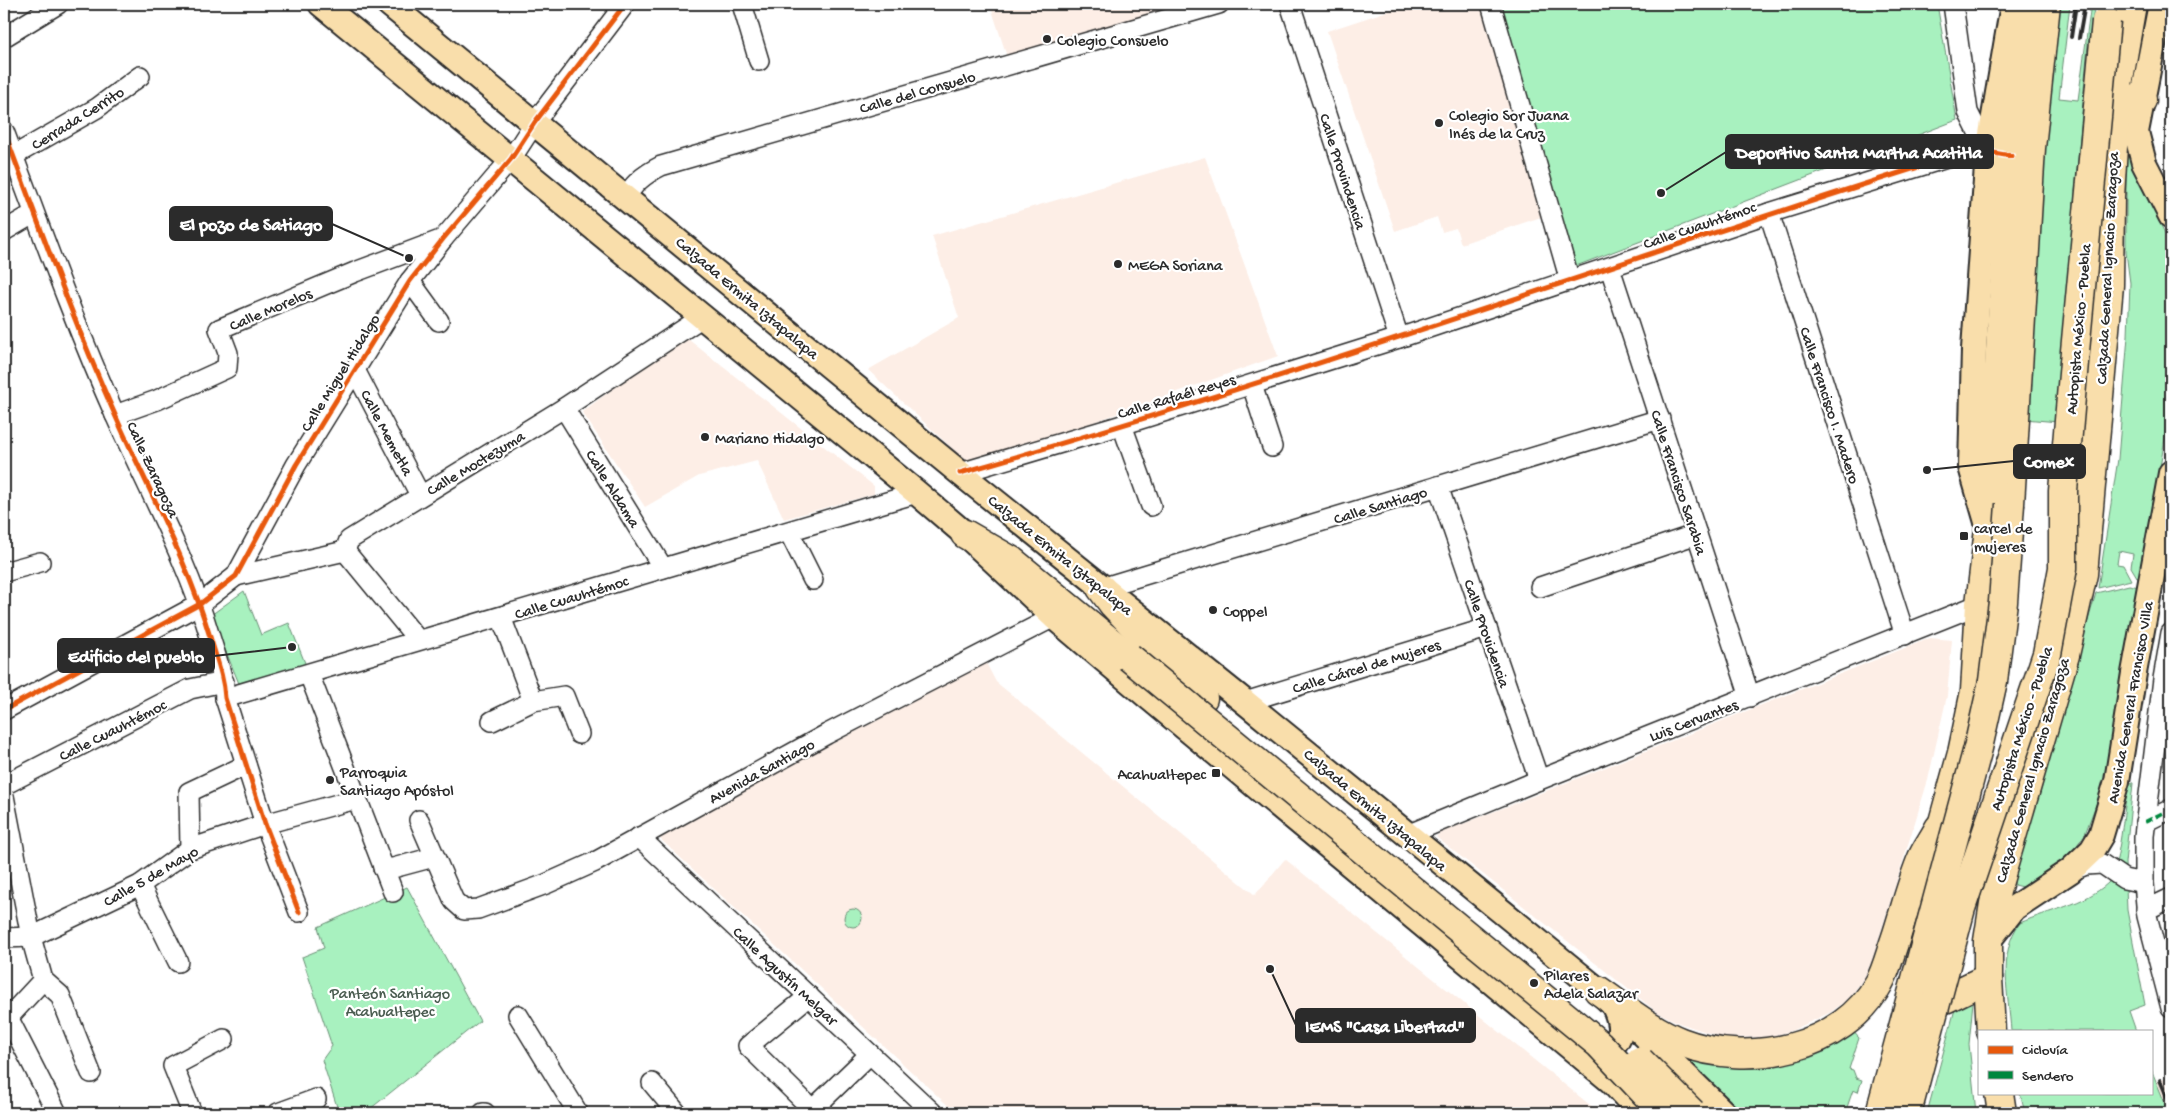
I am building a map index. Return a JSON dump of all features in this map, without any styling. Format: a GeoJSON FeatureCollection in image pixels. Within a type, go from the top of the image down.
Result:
{"type":"FeatureCollection","features":[{"type":"Feature","properties":{"kind":"highway"},"geometry":{"type":"LineString","coordinates":[[1894,1113],[1919,1004],[1939,882],[1943,822],[1962,753],[1975,691],[1980,604],[1988,529],[1999,154],[2027,4]]}},
{"type":"Feature","properties":{"kind":"highway","name":"Autopista México - Puebla"},"geometry":{"type":"LineString","coordinates":[[1880,1113],[1975,757],[1992,681],[2002,602],[2031,148],[2046,4]]}},
{"type":"Feature","properties":{"kind":"highway","name":"Calzada General Ignacio Zaragoza"},"geometry":{"type":"LineString","coordinates":[[1991,1030],[1988,940],[1996,891],[2066,655],[2083,574],[2109,285],[2110,197],[2129,98],[2132,4]]}},
{"type":"Feature","properties":{"kind":"highway","name":"Autopista México - Puebla"},"geometry":{"type":"LineString","coordinates":[[1907,1113],[1961,908],[2047,654],[2061,578],[2064,491],[2073,371],[2108,12]]}},
{"type":"Feature","properties":{"kind":"highway"},"geometry":{"type":"LineString","coordinates":[[965,534],[1012,561],[1599,1044],[1664,1113]]}},
{"type":"Feature","properties":{"kind":"highway"},"geometry":{"type":"LineString","coordinates":[[1101,588],[1118,610],[1203,698],[1604,1028],[1645,1065],[1692,1113]]}},
{"type":"Feature","properties":{"kind":"highway"},"geometry":{"type":"LineString","coordinates":[[1907,1113],[1945,999],[1965,922],[1994,842],[2022,804]]}},
{"type":"Feature","properties":{"kind":"highway"},"geometry":{"type":"LineString","coordinates":[[1606,998],[1680,1042],[1710,1052],[1736,1055],[1778,1050],[1802,1044],[1829,1032],[1856,1014],[1880,982],[1923,857],[1943,822]]}},
{"type":"Feature","properties":{"kind":"highway"},"geometry":{"type":"LineString","coordinates":[[1886,1113],[1939,882]]}},
{"type":"Feature","properties":{"kind":"highway"},"geometry":{"type":"LineString","coordinates":[[1945,999],[1988,978]]}},
{"type":"Feature","properties":{"kind":"highway"},"geometry":{"type":"LineString","coordinates":[[1999,1094],[2002,1113]]}},
{"type":"Feature","properties":{"kind":"main road"},"geometry":{"type":"LineString","coordinates":[[321,4],[704,316],[917,493],[965,534],[1054,617],[1563,1043],[1611,1081],[1660,1113]]}},
{"type":"Feature","properties":{"kind":"main road","name":"Calzada Ermita Iztapalapa"},"geometry":{"type":"LineString","coordinates":[[390,4],[627,197],[960,473],[1245,702],[1606,998],[1724,1113]]}},
{"type":"Feature","properties":{"kind":"main road"},"geometry":{"type":"LineString","coordinates":[[1999,154],[2013,4]]}},
{"type":"Feature","properties":{"kind":"main road"},"geometry":{"type":"LineString","coordinates":[[2162,4],[2129,98],[2138,145],[2144,163],[2171,216]]}},
{"type":"Feature","properties":{"kind":"main road","name":"Avenida General Francisco Villa"},"geometry":{"type":"LineString","coordinates":[[1988,940],[2014,908],[2070,871],[2092,850],[2101,835],[2110,811],[2171,473]]}},
{"type":"Feature","properties":{"kind":"main road"},"geometry":{"type":"LineString","coordinates":[[1563,1043],[1599,1050],[1612,1046],[1620,1035],[1621,1026],[1606,998]]}},
{"type":"Feature","properties":{"kind":"main road"},"geometry":{"type":"LineString","coordinates":[[1611,1081],[1641,1113]]}},
{"type":"Feature","properties":{"kind":"street"},"geometry":{"type":"LineString","coordinates":[[4,37],[58,4]]}},
{"type":"Feature","properties":{"kind":"street","name":"Calle Miguel Hidalgo"},"geometry":{"type":"LineString","coordinates":[[200,604],[236,576],[296,464],[410,281],[511,159],[535,122],[624,4]]}},
{"type":"Feature","properties":{"kind":"street"},"geometry":{"type":"LineString","coordinates":[[742,4],[759,61]]}},
{"type":"Feature","properties":{"kind":"street","name":"Calle del Consuelo"},"geometry":{"type":"LineString","coordinates":[[627,197],[630,190],[642,177],[661,166],[1219,4]]}},
{"type":"Feature","properties":{"kind":"street","name":"Calle Provindencia"},"geometry":{"type":"LineString","coordinates":[[1290,4],[1399,338]]}},
{"type":"Feature","properties":{"kind":"street"},"geometry":{"type":"LineString","coordinates":[[1491,4],[1570,281]]}},
{"type":"Feature","properties":{"kind":"street"},"geometry":{"type":"LineString","coordinates":[[1953,4],[1968,112],[1999,154]]}},
{"type":"Feature","properties":{"kind":"street","name":"Cerrada Cerrito"},"geometry":{"type":"LineString","coordinates":[[13,156],[97,108],[140,76]]}},
{"type":"Feature","properties":{"kind":"street","name":"Calle Zaragoza"},"geometry":{"type":"LineString","coordinates":[[4,131],[33,214],[116,415],[183,561],[200,604],[265,824],[299,912]]}},
{"type":"Feature","properties":{"kind":"street","name":"Calle Cuauhtémoc"},"geometry":{"type":"LineString","coordinates":[[1399,338],[1769,213],[1963,152],[1999,154]]}},
{"type":"Feature","properties":{"kind":"street","name":"Calle Francisco I. Madero"},"geometry":{"type":"LineString","coordinates":[[1769,213],[1905,635]]}},
{"type":"Feature","properties":{"kind":"street"},"geometry":{"type":"LineString","coordinates":[[4,231],[33,214]]}},
{"type":"Feature","properties":{"kind":"street","name":"Calle Morelos"},"geometry":{"type":"LineString","coordinates":[[116,415],[157,400],[227,368],[228,353],[219,329],[355,272],[443,239]]}},
{"type":"Feature","properties":{"kind":"street","name":"Calle Francisco Sarabia"},"geometry":{"type":"LineString","coordinates":[[1610,268],[1750,697]]}},
{"type":"Feature","properties":{"kind":"street"},"geometry":{"type":"LineString","coordinates":[[410,281],[439,321]]}},
{"type":"Feature","properties":{"kind":"street","name":"Calle Moctezuma"},"geometry":{"type":"LineString","coordinates":[[345,551],[349,540],[564,408],[704,316]]}},
{"type":"Feature","properties":{"kind":"street","name":"Calle Rafaél Reyes"},"geometry":{"type":"LineString","coordinates":[[960,473],[1122,425],[1399,338]]}},
{"type":"Feature","properties":{"kind":"street","name":"Calle Memetla"},"geometry":{"type":"LineString","coordinates":[[355,370],[420,495]]}},
{"type":"Feature","properties":{"kind":"street"},"geometry":{"type":"LineString","coordinates":[[1252,385],[1272,447]]}},
{"type":"Feature","properties":{"kind":"street","name":"Calle Aldama"},"geometry":{"type":"LineString","coordinates":[[564,408],[664,568]]}},
{"type":"Feature","properties":{"kind":"street","name":"Calle Santiago"},"geometry":{"type":"LineString","coordinates":[[1101,588],[1660,419]]}},
{"type":"Feature","properties":{"kind":"street"},"geometry":{"type":"LineString","coordinates":[[1122,425],[1151,506]]}},
{"type":"Feature","properties":{"kind":"street","name":"Calle Providencia"},"geometry":{"type":"LineString","coordinates":[[1438,486],[1538,780]]}},
{"type":"Feature","properties":{"kind":"street","name":"Calle Cuauhtémoc"},"geometry":{"type":"LineString","coordinates":[[4,785],[190,689],[225,690],[309,674],[917,493]]}},
{"type":"Feature","properties":{"kind":"street"},"geometry":{"type":"LineString","coordinates":[[789,532],[813,580]]}},
{"type":"Feature","properties":{"kind":"street"},"geometry":{"type":"LineString","coordinates":[[1540,587],[1697,534]]}},
{"type":"Feature","properties":{"kind":"street"},"geometry":{"type":"LineString","coordinates":[[236,576],[345,551],[418,640]]}},
{"type":"Feature","properties":{"kind":"street"},"geometry":{"type":"LineString","coordinates":[[4,572],[40,562]]}},
{"type":"Feature","properties":{"kind":"street"},"geometry":{"type":"LineString","coordinates":[[4,710],[200,604]]}},
{"type":"Feature","properties":{"kind":"street","name":"Luis Cervantes"},"geometry":{"type":"LineString","coordinates":[[1407,835],[1538,780],[1980,604]]}},
{"type":"Feature","properties":{"kind":"street"},"geometry":{"type":"LineString","coordinates":[[501,617],[532,701]]}},
{"type":"Feature","properties":{"kind":"street","name":"Avenida Santiago"},"geometry":{"type":"LineString","coordinates":[[434,857],[454,901],[464,910],[478,909],[546,884],[595,862],[836,730],[1054,617]]}},
{"type":"Feature","properties":{"kind":"street","name":"Calle Cárcel de Mujeres"},"geometry":{"type":"LineString","coordinates":[[1245,702],[1487,628]]}},
{"type":"Feature","properties":{"kind":"street"},"geometry":{"type":"LineString","coordinates":[[2171,633],[2167,677],[2145,822],[2144,883],[2146,910],[2156,958],[2171,1008]]}},
{"type":"Feature","properties":{"kind":"street"},"geometry":{"type":"LineString","coordinates":[[309,674],[393,892]]}},
{"type":"Feature","properties":{"kind":"street"},"geometry":{"type":"LineString","coordinates":[[492,721],[532,701],[564,696],[580,734]]}},
{"type":"Feature","properties":{"kind":"street"},"geometry":{"type":"LineString","coordinates":[[190,849],[190,792],[246,764]]}},
{"type":"Feature","properties":{"kind":"street"},"geometry":{"type":"LineString","coordinates":[[4,796],[31,937],[43,980],[60,996],[91,1073]]}},
{"type":"Feature","properties":{"kind":"street","name":"Calle 5 de Mayo"},"geometry":{"type":"LineString","coordinates":[[4,938],[31,937],[140,884],[190,849],[265,824],[356,799]]}},
{"type":"Feature","properties":{"kind":"street"},"geometry":{"type":"LineString","coordinates":[[2145,822],[2171,809]]}},
{"type":"Feature","properties":{"kind":"street"},"geometry":{"type":"LineString","coordinates":[[383,868],[393,868],[434,857],[420,820]]}},
{"type":"Feature","properties":{"kind":"street","name":"Calle Agustín Melgar"},"geometry":{"type":"LineString","coordinates":[[639,837],[934,1113]]}},
{"type":"Feature","properties":{"kind":"street"},"geometry":{"type":"LineString","coordinates":[[2070,871],[2086,865],[2102,864],[2124,879],[2144,883]]}},
{"type":"Feature","properties":{"kind":"street"},"geometry":{"type":"LineString","coordinates":[[140,884],[178,962]]}},
{"type":"Feature","properties":{"kind":"street"},"geometry":{"type":"LineString","coordinates":[[2146,910],[2171,898]]}},
{"type":"Feature","properties":{"kind":"street"},"geometry":{"type":"LineString","coordinates":[[43,980],[6,1021],[57,1113]]}},
{"type":"Feature","properties":{"kind":"street"},"geometry":{"type":"LineString","coordinates":[[808,996],[748,1046],[814,1112],[870,1054]]}},
{"type":"Feature","properties":{"kind":"street"},"geometry":{"type":"LineString","coordinates":[[518,1015],[578,1113]]}},
{"type":"Feature","properties":{"kind":"street"},"geometry":{"type":"LineString","coordinates":[[192,1113],[173,1066],[224,1039]]}},
{"type":"Feature","properties":{"kind":"street"},"geometry":{"type":"LineString","coordinates":[[652,1083],[677,1113]]}},
{"type":"Feature","properties":{"kind":"street"},"geometry":{"type":"LineString","coordinates":[[278,1113],[316,1099]]}},
{"type":"Feature","properties":{"kind":"shaded area","name":"Colegio Consuelo"},"geometry":{"type":"Polygon","coordinates":[[[990,4],[1173,4],[1176,12],[1010,66],[990,4]]]}},
{"type":"Feature","properties":{"kind":"shaded area","name":"Colegio Sor Juana Inés de la Cruz"},"geometry":{"type":"Polygon","coordinates":[[[1409,4],[1486,4],[1547,215],[1461,244],[1456,228],[1442,232],[1437,217],[1395,231],[1327,31],[1409,4]]]}},
{"type":"Feature","properties":{"kind":"shaded area"},"geometry":{"type":"Polygon","coordinates":[[[1205,157],[1278,356],[971,466],[868,370],[959,318],[932,236],[1205,157]]]}},
{"type":"Feature","properties":{"kind":"shaded area","name":"Mariano Hidalgo"},"geometry":{"type":"Polygon","coordinates":[[[684,336],[874,486],[874,494],[784,519],[757,461],[699,476],[645,507],[582,412],[684,336]]]}},
{"type":"Feature","properties":{"kind":"shaded area"},"geometry":{"type":"Polygon","coordinates":[[[1930,638],[1952,640],[1947,696],[1928,780],[1872,961],[1864,978],[1850,997],[1831,1012],[1791,1031],[1769,1037],[1724,1038],[1679,1023],[1657,1012],[1436,837],[1440,833],[1930,638]]]}},
{"type":"Feature","properties":{"kind":"shaded area"},"geometry":{"type":"Polygon","coordinates":[[[986,663],[996,682],[1255,895],[1285,859],[1600,1113],[956,1113],[657,836],[986,663]]]}},
{"type":"Feature","properties":{"kind":"shaded area"},"geometry":{"type":"Polygon","coordinates":[[[2171,1075],[2171,1113],[2169,1113],[2156,1082],[2171,1075]]]}},
{"type":"Feature","properties":{"kind":"green space"},"geometry":{"type":"Polygon","coordinates":[[[1500,4],[1937,4],[1957,120],[1576,266],[1500,4]]]}},
{"type":"Feature","properties":{"kind":"green space"},"geometry":{"type":"Polygon","coordinates":[[[2059,4],[2070,4],[2059,98],[2078,100],[2091,4],[2095,4],[2088,44],[2074,205],[2094,206],[2081,424],[2002,417],[2059,4]]]}},
{"type":"Feature","properties":{"kind":"green space"},"geometry":{"type":"Polygon","coordinates":[[[2126,139],[2134,166],[2171,247],[2171,404],[2140,582],[2131,567],[2133,554],[2119,551],[2117,564],[2123,565],[2131,580],[2098,588],[2118,459],[2128,336],[2130,283],[2126,252],[2126,139]]]}},
{"type":"Feature","properties":{"kind":"green space"},"geometry":{"type":"Polygon","coordinates":[[[2129,585],[2139,587],[2103,786],[2085,834],[2070,855],[2022,887],[2014,885],[2016,869],[2096,593],[2129,585]]]}},
{"type":"Feature","properties":{"kind":"green space"},"geometry":{"type":"Polygon","coordinates":[[[244,591],[261,635],[289,623],[307,668],[240,686],[211,615],[244,591]]]}},
{"type":"Feature","properties":{"kind":"green space"},"geometry":{"type":"Polygon","coordinates":[[[2128,782],[2133,783],[2125,863],[2127,910],[2145,1005],[2129,1011],[2136,1030],[2011,1030],[2006,975],[2009,947],[2013,935],[2020,923],[2088,897],[2108,883],[2115,866],[2128,782]]]}},
{"type":"Feature","properties":{"kind":"green space","name":"Panteón Santiago Acahualtepec"},"geometry":{"type":"Polygon","coordinates":[[[407,887],[480,1021],[365,1113],[339,1113],[322,1060],[332,1046],[302,957],[324,948],[318,927],[407,887]]]}},
{"type":"Feature","properties":{"kind":"green space"},"geometry":{"type":"Polygon","coordinates":[[[849,909],[857,909],[862,914],[860,925],[849,927],[844,922],[844,914],[849,909]]]}},
{"type":"Feature","properties":{"kind":"green space"},"geometry":{"type":"Polygon","coordinates":[[[1968,1002],[1973,1002],[1969,1044],[1976,1113],[1927,1113],[1955,1009],[1968,1002]]]}},
{"type":"Feature","properties":{"kind":"green space"},"geometry":{"type":"Polygon","coordinates":[[[1851,1029],[1859,1038],[1849,1069],[1853,1070],[1856,1078],[1862,1080],[1858,1092],[1853,1090],[1845,1113],[1741,1113],[1664,1043],[1682,1051],[1851,1029]]]}},
{"type":"Feature","properties":{"kind":"green space"},"geometry":{"type":"Polygon","coordinates":[[[2152,1071],[2169,1113],[2025,1113],[2020,1094],[2152,1094],[2152,1071]]]}},
{"type":"Feature","properties":{"kind":"railway"},"geometry":{"type":"LineString","coordinates":[[2071,37],[2076,4]]}},
{"type":"Feature","properties":{"kind":"railway"},"geometry":{"type":"LineString","coordinates":[[2079,38],[2085,4]]}},
{"type":"Feature","properties":{"kind":"railway"},"geometry":{"type":"LineString","coordinates":[[2168,1077],[2171,1085]]}},
{"type":"Feature","properties":{"kind":"railway"},"geometry":{"type":"LineString","coordinates":[[2160,1080],[2171,1106]]}},
{"type":"Feature","properties":{"kind":"marked path"},"geometry":{"type":"LineString","coordinates":[[2145,822],[2171,809]]}},
{"type":"Feature","properties":{"kind":"cycle path"},"geometry":{"type":"LineString","coordinates":[[4,710],[200,604],[236,576],[296,465],[410,281],[511,159],[535,122],[625,4]]}},
{"type":"Feature","properties":{"kind":"cycle path"},"geometry":{"type":"LineString","coordinates":[[4,131],[86,346],[116,417],[180,555],[202,611],[218,662],[225,698],[265,824],[299,912]]}},
{"type":"Feature","properties":{"kind":"cycle path"},"geometry":{"type":"LineString","coordinates":[[960,473],[1086,436],[1338,357],[1712,233],[1963,153],[1988,152],[2011,156]]}},
{"type":"Feature","properties":{"kind":"place","name":"Colegio Consuelo"},"geometry":{"type":"Point","coordinates":[1047,39]}},
{"type":"Feature","properties":{"kind":"place","name":"Colegio Sor Juana Inés de la Cruz"},"geometry":{"type":"Point","coordinates":[1439,123]}},
{"type":"Feature","properties":{"kind":"place","name":"Deportivo Santa Martha Acatitla"},"geometry":{"type":"Point","coordinates":[1661,193]}},
{"type":"Feature","properties":{"kind":"place","name":"El pozo de Satiago"},"geometry":{"type":"Point","coordinates":[409,258]}},
{"type":"Feature","properties":{"kind":"place","name":"MEGA Soriana"},"geometry":{"type":"Point","coordinates":[1118,264]}},
{"type":"Feature","properties":{"kind":"place","name":"Mariano Hidalgo"},"geometry":{"type":"Point","coordinates":[705,437]}},
{"type":"Feature","properties":{"kind":"place","name":"Comex"},"geometry":{"type":"Point","coordinates":[1927,470]}},
{"type":"Feature","properties":{"kind":"place","name":"carcel de mujeres"},"geometry":{"type":"Point","coordinates":[1964,536]}},
{"type":"Feature","properties":{"kind":"place","name":"Coppel"},"geometry":{"type":"Point","coordinates":[1213,610]}},
{"type":"Feature","properties":{"kind":"place","name":"Edificio del pueblo"},"geometry":{"type":"Point","coordinates":[292,647]}},
{"type":"Feature","properties":{"kind":"place","name":"Acahualtepec"},"geometry":{"type":"Point","coordinates":[1216,773]}},
{"type":"Feature","properties":{"kind":"place","name":"Parroquia Santiago Apóstol"},"geometry":{"type":"Point","coordinates":[330,780]}},
{"type":"Feature","properties":{"kind":"place","name":"IEMS \"Casa Libertad\""},"geometry":{"type":"Point","coordinates":[1270,969]}},
{"type":"Feature","properties":{"kind":"place","name":"Pilares Adela Salazar"},"geometry":{"type":"Point","coordinates":[1534,983]}}]}
